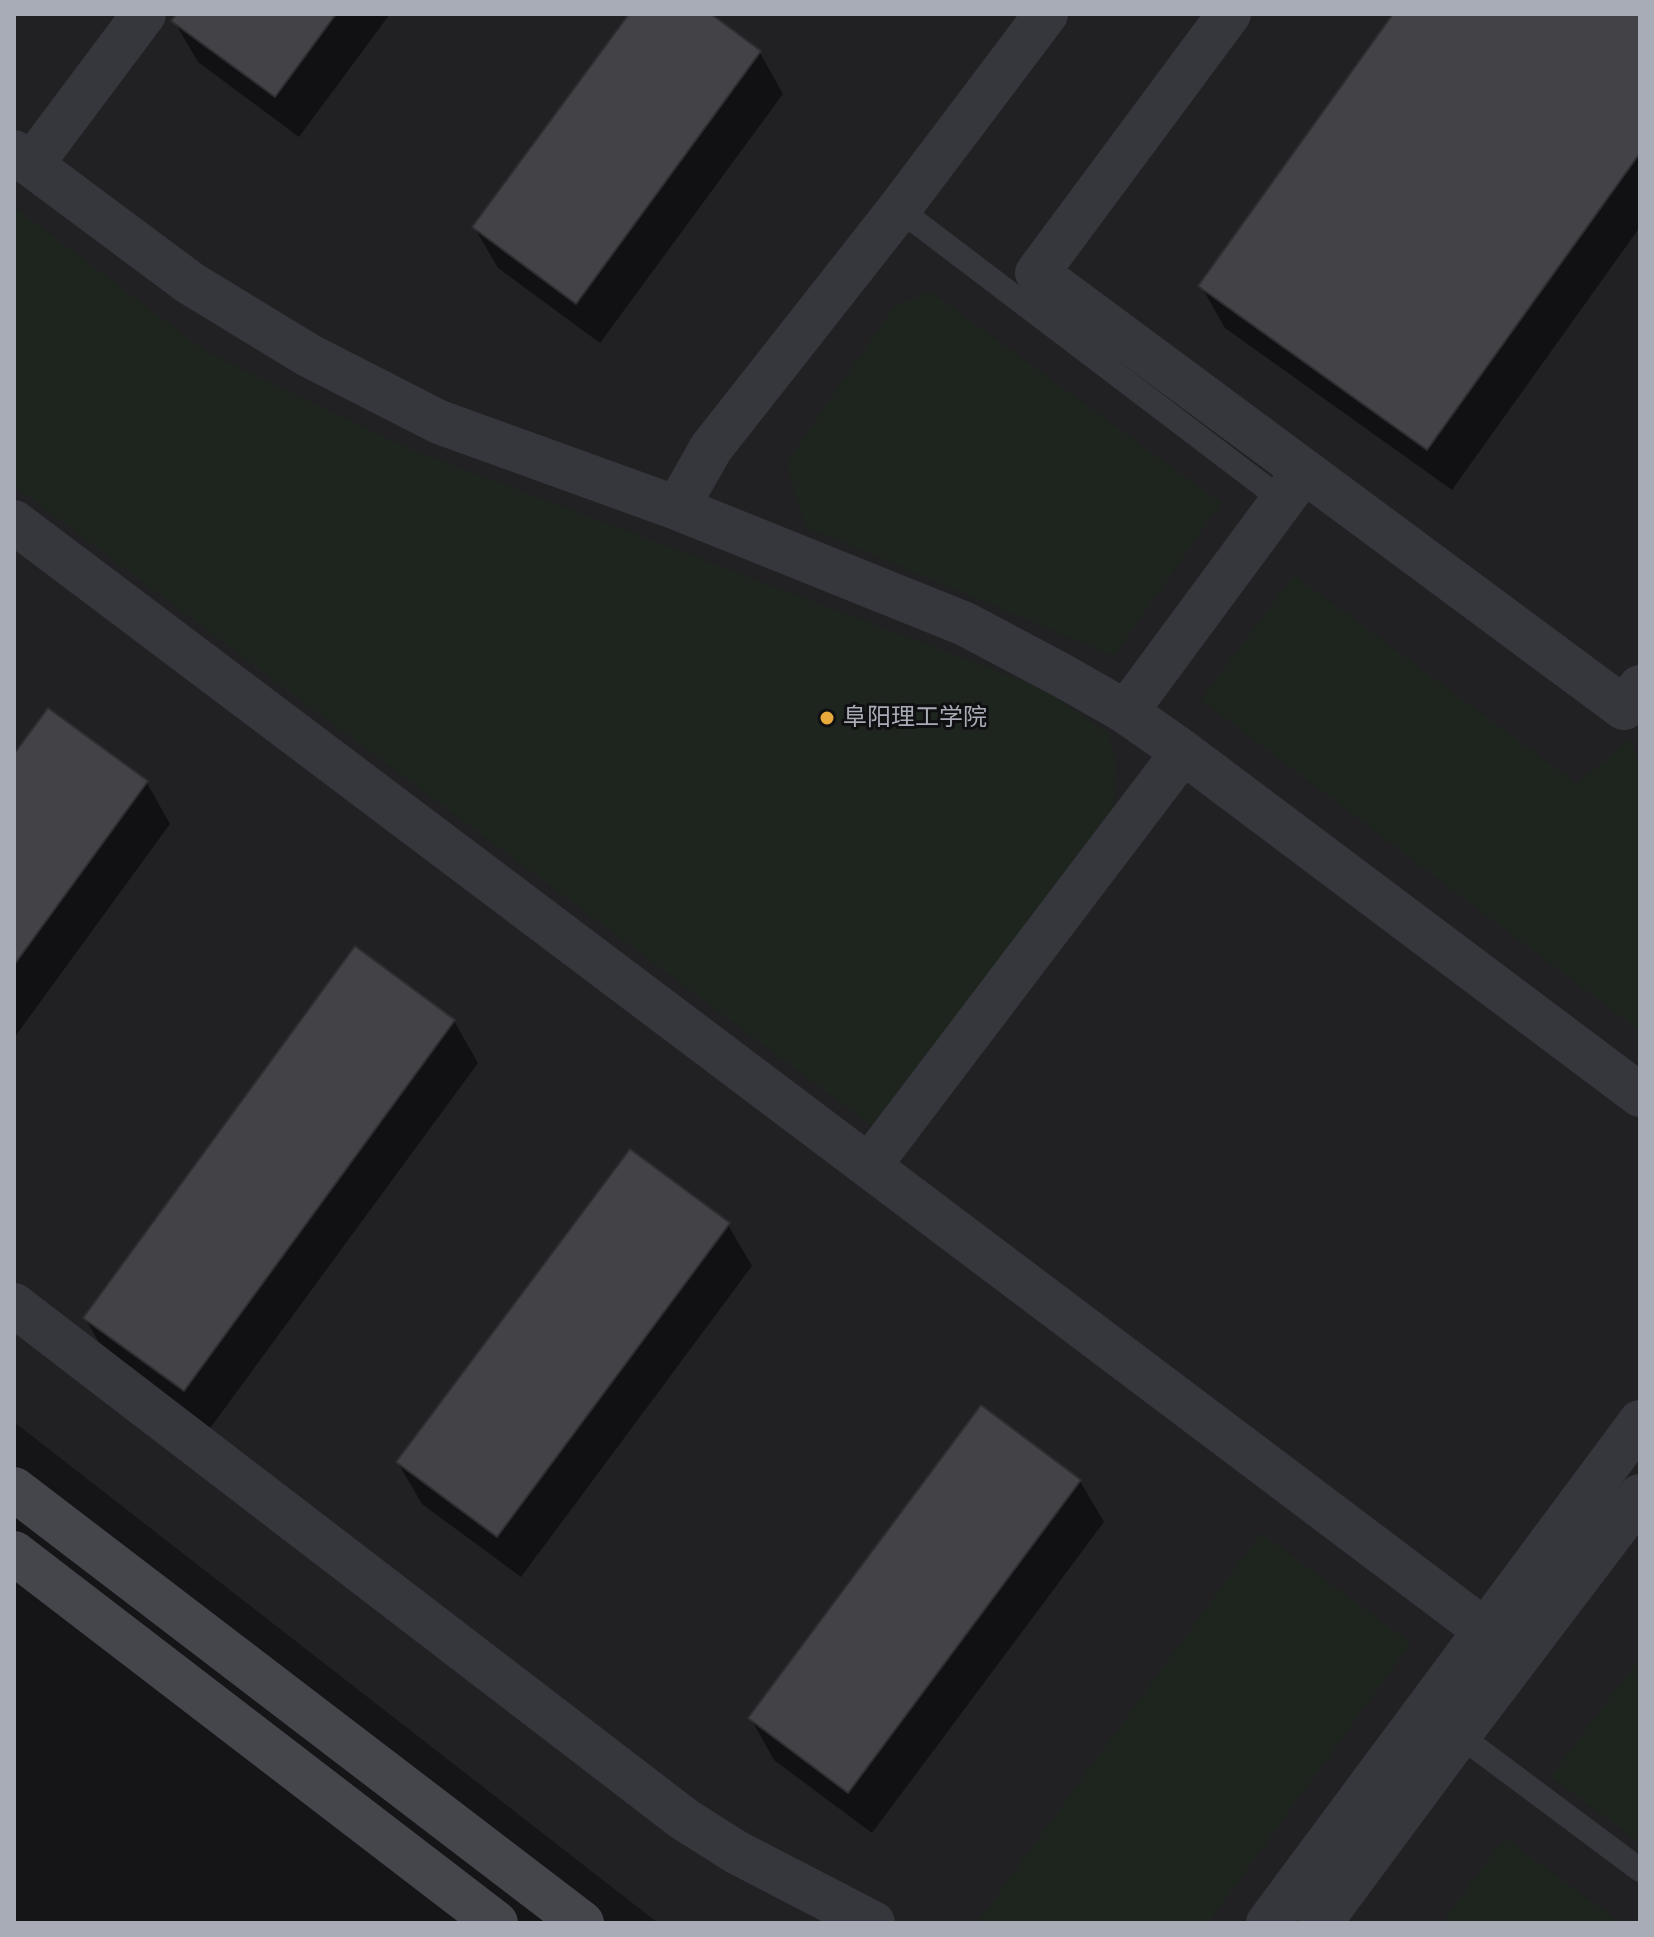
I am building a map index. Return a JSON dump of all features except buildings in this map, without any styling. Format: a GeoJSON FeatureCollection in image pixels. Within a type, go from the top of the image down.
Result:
{"type":"FeatureCollection","features":[{"type":"Feature","properties":{"kind":"street"},"geometry":{"type":"LineString","coordinates":[[144,14],[22,159],[190,283],[308,355],[439,422],[677,508],[965,624],[1063,676],[1126,712],[1183,752],[1640,1095]]}},
{"type":"Feature","properties":{"kind":"street"},"geometry":{"type":"LineString","coordinates":[[1229,14],[1037,273],[1293,486],[1624,708],[1640,687]]}},
{"type":"Feature","properties":{"kind":"street"},"geometry":{"type":"LineString","coordinates":[[677,508],[711,448],[899,209],[1034,18]]}},
{"type":"Feature","properties":{"kind":"street"},"geometry":{"type":"LineString","coordinates":[[1126,712],[1293,486]]}},
{"type":"Feature","properties":{"kind":"street"},"geometry":{"type":"LineString","coordinates":[[14,522],[1519,1656]]}},
{"type":"Feature","properties":{"kind":"street"},"geometry":{"type":"LineString","coordinates":[[869,1166],[1183,752]]}},
{"type":"Feature","properties":{"kind":"street"},"geometry":{"type":"LineString","coordinates":[[14,1305],[684,1819],[736,1852],[873,1923]]}},
{"type":"Feature","properties":{"kind":"street"},"geometry":{"type":"LineString","coordinates":[[1268,1923],[1640,1422]]}},
{"type":"Feature","properties":{"kind":"street"},"geometry":{"type":"LineString","coordinates":[[14,1489],[582,1923]]}},
{"type":"Feature","properties":{"kind":"street"},"geometry":{"type":"LineString","coordinates":[[1320,1923],[1640,1496]]}},
{"type":"Feature","properties":{"kind":"street"},"geometry":{"type":"LineString","coordinates":[[14,1553],[496,1923]]}},
{"type":"Feature","properties":{"kind":"lane"},"geometry":{"type":"LineString","coordinates":[[899,209],[1293,486]]}},
{"type":"Feature","properties":{"kind":"lane"},"geometry":{"type":"LineString","coordinates":[[1459,1735],[1640,1870]]}},
{"type":"Feature","properties":{"kind":"shaded area","name":"阜阳理工学院"},"geometry":{"type":"Polygon","coordinates":[[[14,14],[1640,14],[1640,1923],[658,1923],[14,1422],[14,14]]]}},
{"type":"Feature","properties":{"kind":"shaded area"},"geometry":{"type":"Polygon","coordinates":[[[14,209],[207,352],[405,447],[1042,688],[1107,733],[1116,758],[1113,825],[879,1131],[14,486],[14,209]]]}},
{"type":"Feature","properties":{"kind":"shaded area"},"geometry":{"type":"Polygon","coordinates":[[[931,292],[1221,503],[1114,656],[804,526],[787,462],[895,305],[931,292]]]}},
{"type":"Feature","properties":{"kind":"shaded area"},"geometry":{"type":"Polygon","coordinates":[[[1294,575],[1577,784],[1630,739],[1640,765],[1640,1031],[1201,700],[1294,575]]]}},
{"type":"Feature","properties":{"kind":"shaded area"},"geometry":{"type":"Polygon","coordinates":[[[1261,1533],[1411,1643],[1208,1923],[977,1923],[1261,1533]]]}},
{"type":"Feature","properties":{"kind":"shaded area"},"geometry":{"type":"Polygon","coordinates":[[[1640,1657],[1640,1843],[1551,1777],[1640,1657]]]}},
{"type":"Feature","properties":{"kind":"shaded area"},"geometry":{"type":"Polygon","coordinates":[[[1505,1838],[1621,1923],[1442,1923],[1505,1838]]]}},
{"type":"Feature","properties":{"kind":"place","name":"阜阳理工学院"},"geometry":{"type":"Point","coordinates":[827,718]}}]}
